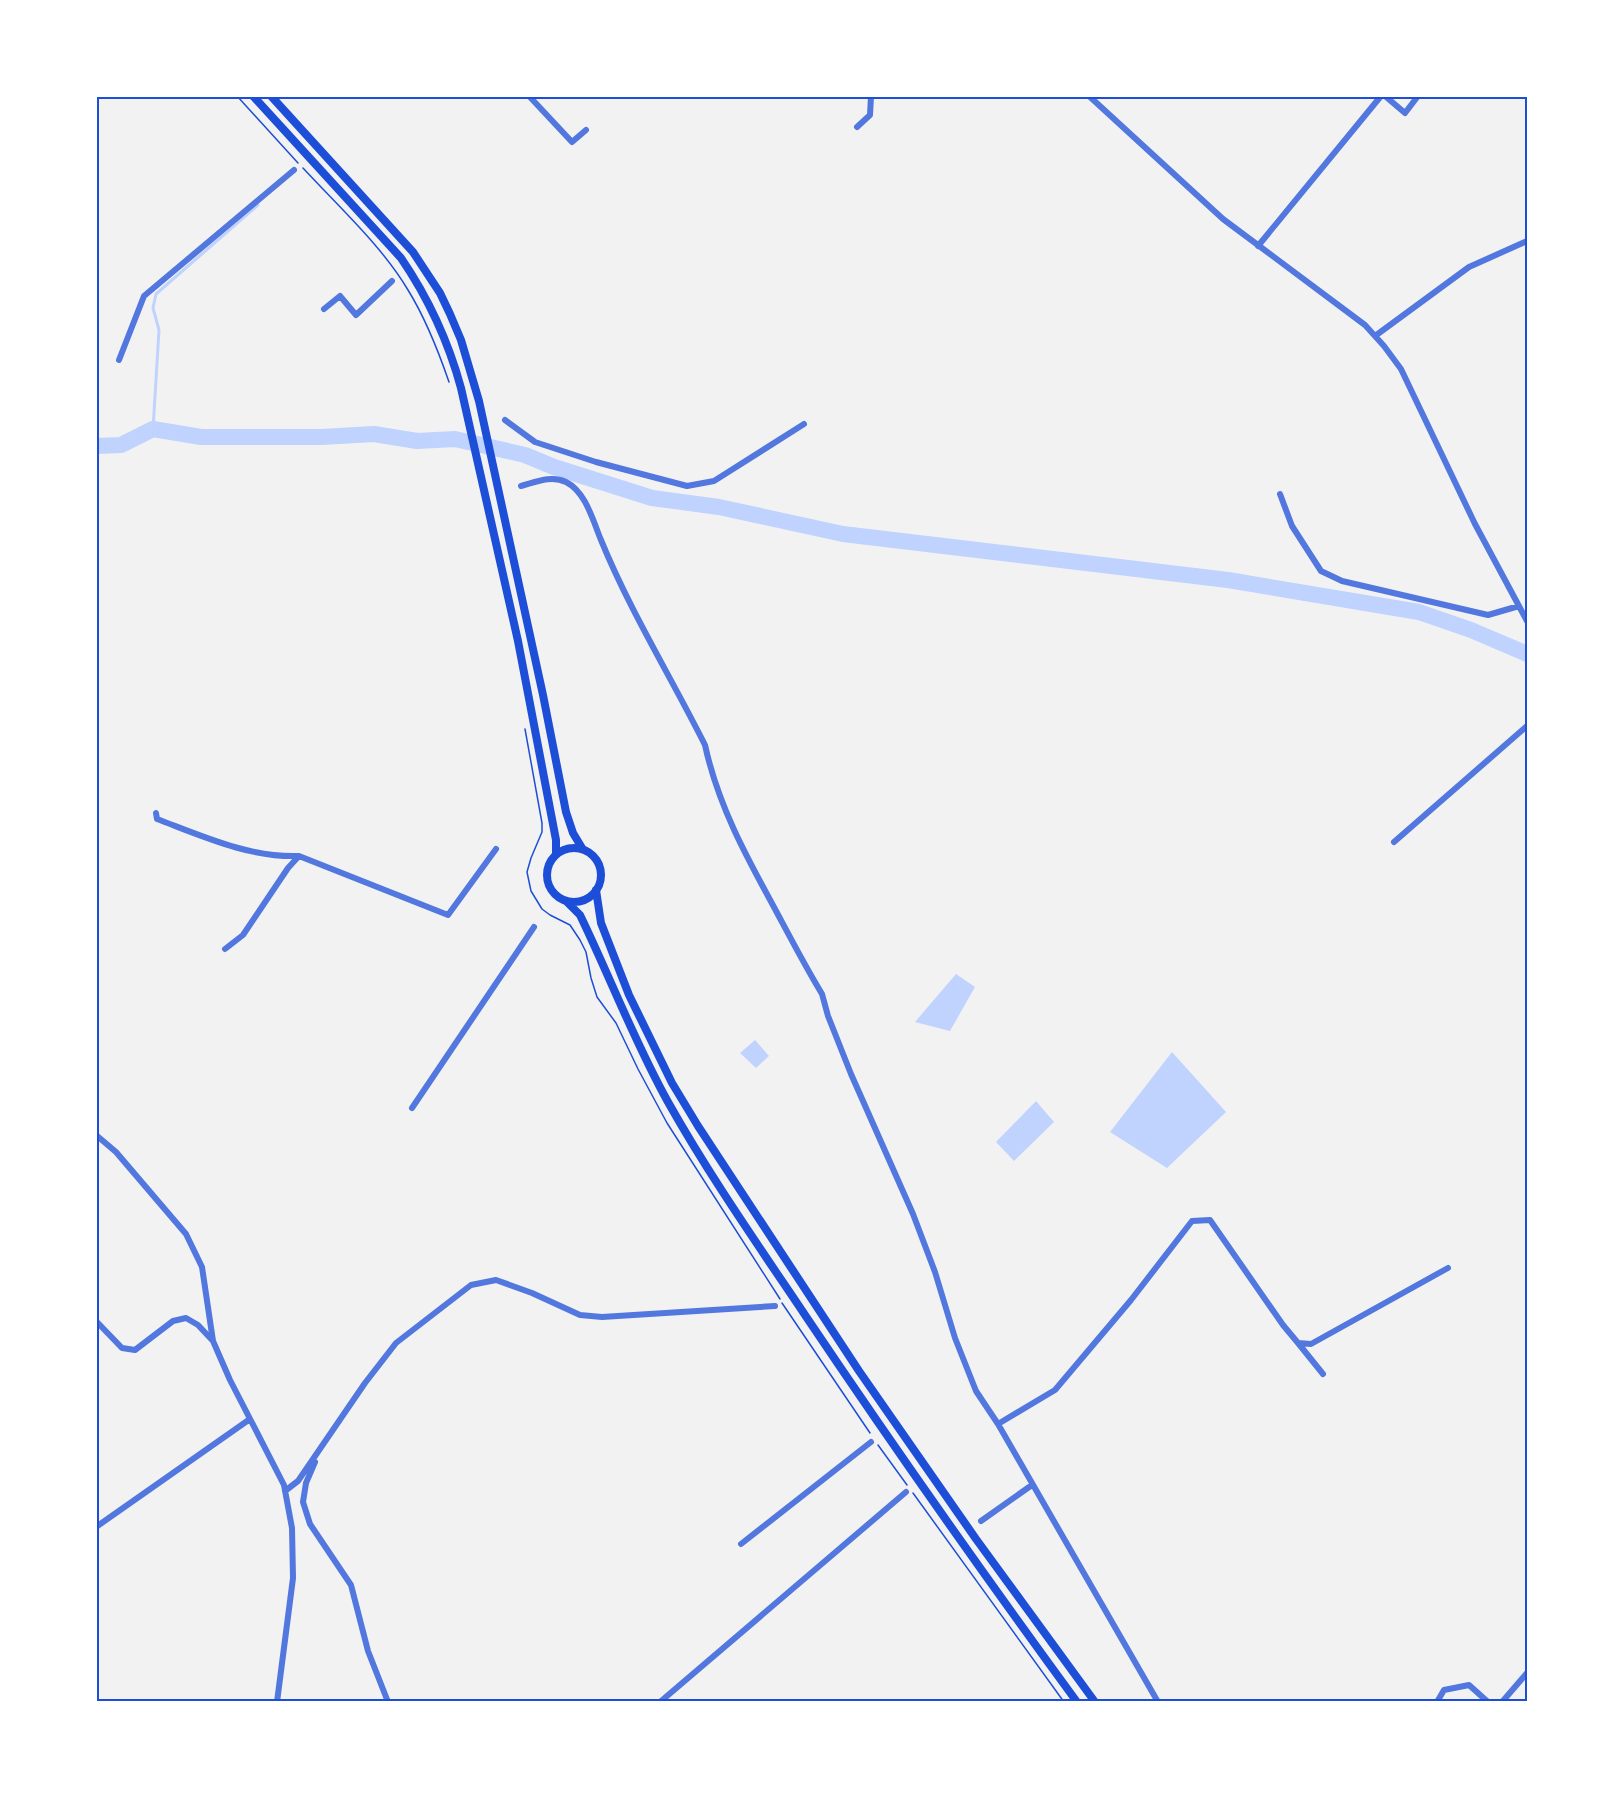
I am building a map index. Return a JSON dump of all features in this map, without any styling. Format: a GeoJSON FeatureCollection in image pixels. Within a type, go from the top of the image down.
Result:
{"type":"FeatureCollection","features":[{"type":"Feature","properties":{"kind":"main road"},"geometry":{"type":"LineString","coordinates":[[253,96],[384,238],[418,283],[445,337],[465,405],[518,641],[556,840],[556,853],[547,868],[551,890],[580,915],[638,1045],[667,1101],[721,1188],[855,1390],[1077,1702]]}},
{"type":"Feature","properties":{"kind":"main road"},"geometry":{"type":"LineString","coordinates":[[271,96],[395,229],[422,265],[450,314],[461,340],[479,400],[498,484],[566,812],[573,833],[582,848]]}},
{"type":"Feature","properties":{"kind":"main road"},"geometry":{"type":"LineString","coordinates":[[556,853],[572,848],[582,848],[591,853],[600,867],[601,875],[596,890],[601,923],[629,995],[672,1083],[859,1371],[976,1539],[1095,1702]]}},
{"type":"Feature","properties":{"kind":"main road"},"geometry":{"type":"LineString","coordinates":[[566,901],[576,902],[586,899],[596,890]]}},
{"type":"Feature","properties":{"kind":"street"},"geometry":{"type":"LineString","coordinates":[[529,96],[572,142],[586,130]]}},
{"type":"Feature","properties":{"kind":"street"},"geometry":{"type":"LineString","coordinates":[[857,127],[870,116],[871,96]]}},
{"type":"Feature","properties":{"kind":"street"},"geometry":{"type":"LineString","coordinates":[[1091,96],[1223,219],[1365,325],[1375,336],[1401,369],[1475,524],[1527,621]]}},
{"type":"Feature","properties":{"kind":"street"},"geometry":{"type":"LineString","coordinates":[[1258,246],[1383,96],[1405,113],[1418,96]]}},
{"type":"Feature","properties":{"kind":"street"},"geometry":{"type":"LineString","coordinates":[[119,360],[144,296],[294,170]]}},
{"type":"Feature","properties":{"kind":"street"},"geometry":{"type":"LineString","coordinates":[[1375,336],[1469,267],[1527,241]]}},
{"type":"Feature","properties":{"kind":"street"},"geometry":{"type":"LineString","coordinates":[[324,309],[340,296],[356,315],[392,281]]}},
{"type":"Feature","properties":{"kind":"street"},"geometry":{"type":"LineString","coordinates":[[505,420],[535,442],[596,462],[687,486],[714,481],[804,424]]}},
{"type":"Feature","properties":{"kind":"street"},"geometry":{"type":"LineString","coordinates":[[521,486],[551,478],[566,482],[579,493],[589,510],[620,585],[705,745],[720,799],[747,860],[822,994],[828,1016],[851,1074],[936,1272],[955,1338],[976,1391],[998,1424],[1155,1693],[1158,1702]]}},
{"type":"Feature","properties":{"kind":"street"},"geometry":{"type":"LineString","coordinates":[[1280,494],[1292,526],[1321,571],[1342,581],[1488,615],[1519,606]]}},
{"type":"Feature","properties":{"kind":"street"},"geometry":{"type":"LineString","coordinates":[[1394,842],[1527,726]]}},
{"type":"Feature","properties":{"kind":"street"},"geometry":{"type":"LineString","coordinates":[[156,813],[157,819],[227,846],[285,857],[299,856],[448,915],[496,849]]}},
{"type":"Feature","properties":{"kind":"street"},"geometry":{"type":"LineString","coordinates":[[225,949],[243,935],[288,868],[299,856]]}},
{"type":"Feature","properties":{"kind":"street"},"geometry":{"type":"LineString","coordinates":[[412,1108],[534,927]]}},
{"type":"Feature","properties":{"kind":"street"},"geometry":{"type":"LineString","coordinates":[[96,1135],[116,1152],[186,1234],[202,1267],[213,1341],[230,1380],[284,1485],[292,1528],[293,1578],[277,1702]]}},
{"type":"Feature","properties":{"kind":"street"},"geometry":{"type":"LineString","coordinates":[[998,1424],[1055,1390],[1131,1300],[1192,1221],[1210,1220],[1283,1324],[1323,1374]]}},
{"type":"Feature","properties":{"kind":"street"},"geometry":{"type":"LineString","coordinates":[[1298,1342],[1311,1344],[1448,1268]]}},
{"type":"Feature","properties":{"kind":"street"},"geometry":{"type":"LineString","coordinates":[[285,1491],[298,1481],[365,1383],[396,1343],[471,1285],[496,1280],[532,1293],[580,1315],[602,1317],[775,1306]]}},
{"type":"Feature","properties":{"kind":"street"},"geometry":{"type":"LineString","coordinates":[[96,1321],[122,1348],[135,1350],[173,1321],[186,1318],[198,1325],[213,1341]]}},
{"type":"Feature","properties":{"kind":"street"},"geometry":{"type":"LineString","coordinates":[[96,1527],[250,1419]]}},
{"type":"Feature","properties":{"kind":"street"},"geometry":{"type":"LineString","coordinates":[[741,1544],[871,1439]]}},
{"type":"Feature","properties":{"kind":"street"},"geometry":{"type":"LineString","coordinates":[[321,1448],[306,1483],[303,1502],[310,1524],[351,1585],[368,1651],[388,1702]]}},
{"type":"Feature","properties":{"kind":"street"},"geometry":{"type":"LineString","coordinates":[[981,1521],[1032,1485]]}},
{"type":"Feature","properties":{"kind":"street"},"geometry":{"type":"LineString","coordinates":[[660,1702],[910,1493]]}},
{"type":"Feature","properties":{"kind":"street"},"geometry":{"type":"LineString","coordinates":[[1502,1702],[1527,1672]]}},
{"type":"Feature","properties":{"kind":"street"},"geometry":{"type":"LineString","coordinates":[[1437,1702],[1443,1690],[1469,1685],[1488,1702]]}},
{"type":"Feature","properties":{"kind":"path"},"geometry":{"type":"LineString","coordinates":[[237,96],[392,265],[424,319],[451,386]]}},
{"type":"Feature","properties":{"kind":"path"},"geometry":{"type":"LineString","coordinates":[[525,721],[525,738],[542,823],[542,832],[527,872],[531,891],[543,909],[570,925],[580,940],[586,952],[597,998],[616,1023],[667,1123],[871,1439]]}},
{"type":"Feature","properties":{"kind":"path"},"geometry":{"type":"LineString","coordinates":[[879,1445],[906,1484]]}},
{"type":"Feature","properties":{"kind":"path"},"geometry":{"type":"LineString","coordinates":[[910,1493],[1064,1702]]}},
{"type":"Feature","properties":{"kind":"water"},"geometry":{"type":"Polygon","coordinates":[[[956,974],[975,987],[950,1031],[915,1022],[956,974]]]}},
{"type":"Feature","properties":{"kind":"water"},"geometry":{"type":"Polygon","coordinates":[[[755,1040],[769,1056],[756,1068],[740,1053],[755,1040]]]}},
{"type":"Feature","properties":{"kind":"water"},"geometry":{"type":"Polygon","coordinates":[[[1172,1052],[1226,1112],[1167,1168],[1110,1132],[1172,1052]]]}},
{"type":"Feature","properties":{"kind":"water"},"geometry":{"type":"Polygon","coordinates":[[[1036,1101],[1054,1122],[1014,1161],[996,1142],[1036,1101]]]}},
{"type":"Feature","properties":{"kind":"waterway"},"geometry":{"type":"LineString","coordinates":[[153,429],[159,330],[153,308],[156,294],[258,205]]}},
{"type":"Feature","properties":{"kind":"waterway"},"geometry":{"type":"LineString","coordinates":[[96,446],[121,445],[153,429],[201,437],[321,437],[374,434],[417,441],[455,439],[525,455],[554,467],[652,498],[719,507],[843,534],[1228,580],[1419,612],[1471,630],[1527,654]]}}]}
